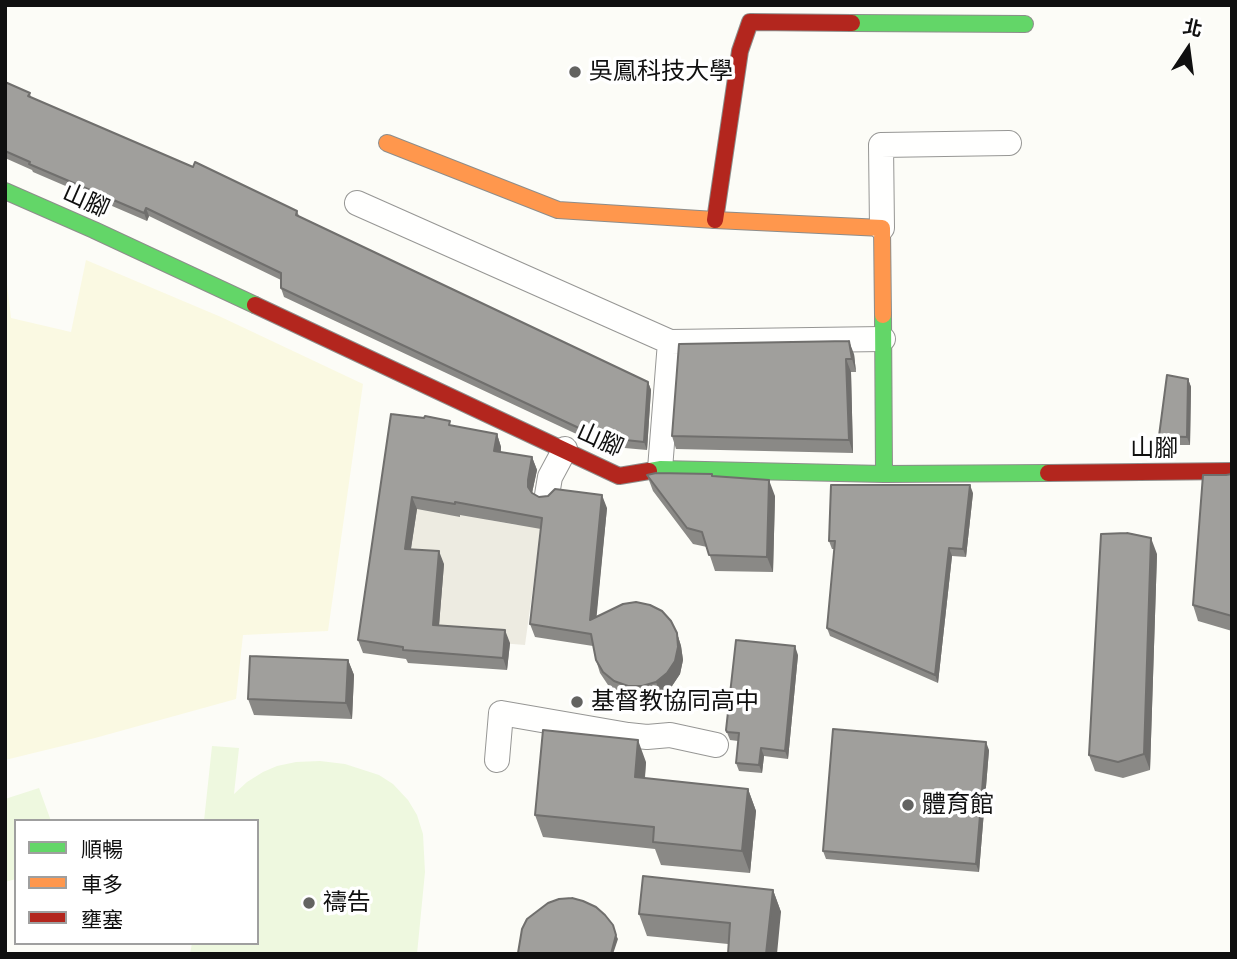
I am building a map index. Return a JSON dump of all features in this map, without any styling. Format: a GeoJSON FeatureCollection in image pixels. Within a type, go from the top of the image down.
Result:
{"type":"FeatureCollection","features":[{"type":"Feature","properties":{"kind":"street"},"geometry":{"type":"LineString","coordinates":[[715,220],[740,51],[750,22],[917,14],[1025,24]]}},
{"type":"Feature","properties":{"kind":"street"},"geometry":{"type":"LineString","coordinates":[[387,143],[558,210],[881,228]]}},
{"type":"Feature","properties":{"kind":"street"},"geometry":{"type":"LineString","coordinates":[[884,474],[881,145],[1009,143]]}},
{"type":"Feature","properties":{"kind":"street","name":"山腳"},"geometry":{"type":"LineString","coordinates":[[5,191],[619,476],[660,469],[884,474],[1232,471]]}},
{"type":"Feature","properties":{"kind":"street"},"geometry":{"type":"LineString","coordinates":[[357,203],[670,342],[883,339]]}},
{"type":"Feature","properties":{"kind":"street"},"geometry":{"type":"LineString","coordinates":[[660,469],[670,342]]}},
{"type":"Feature","properties":{"kind":"street"},"geometry":{"type":"LineString","coordinates":[[547,495],[550,477],[565,449]]}},
{"type":"Feature","properties":{"kind":"street"},"geometry":{"type":"LineString","coordinates":[[497,760],[501,713],[628,735],[670,735],[716,745]]}},
{"type":"Feature","properties":{"kind":"green space"},"geometry":{"type":"Polygon","coordinates":[[[86,260],[221,317],[363,384],[328,631],[243,635],[236,699],[5,760],[5,268],[11,318],[71,332],[86,260]]]}},
{"type":"Feature","properties":{"kind":"green space"},"geometry":{"type":"Polygon","coordinates":[[[212,746],[239,748],[234,794],[263,772],[296,762],[345,764],[379,775],[393,784],[408,800],[417,815],[423,834],[425,872],[417,954],[190,954],[192,945],[259,945],[259,819],[204,819],[212,746]]]}},
{"type":"Feature","properties":{"kind":"green space"},"geometry":{"type":"Polygon","coordinates":[[[39,788],[50,819],[14,819],[14,880],[5,882],[5,799],[39,788]]]}},
{"type":"Feature","properties":{"kind":"shaded area"},"geometry":{"type":"Polygon","coordinates":[[[418,502],[435,512],[459,516],[461,508],[489,520],[517,525],[542,521],[525,645],[438,638],[409,561],[418,502]]]}},
{"type":"Feature","properties":{"kind":"building"},"geometry":{"type":"Polygon","coordinates":[[[5,82],[30,93],[28,96],[193,167],[195,162],[297,211],[296,215],[648,382],[644,442],[598,437],[281,288],[281,273],[146,208],[144,213],[5,151],[5,82]]]}},
{"type":"Feature","properties":{"kind":"building"},"geometry":{"type":"Polygon","coordinates":[[[849,341],[852,359],[846,359],[849,440],[672,436],[679,344],[849,341]]]}},
{"type":"Feature","properties":{"kind":"building"},"geometry":{"type":"Polygon","coordinates":[[[1167,375],[1188,379],[1187,437],[1159,436],[1167,375]]]}},
{"type":"Feature","properties":{"kind":"building"},"geometry":{"type":"Polygon","coordinates":[[[391,414],[425,416],[450,421],[449,425],[497,434],[494,451],[532,457],[528,487],[539,497],[548,496],[555,489],[602,495],[590,620],[623,604],[636,602],[662,611],[677,633],[675,661],[667,673],[656,682],[642,686],[628,686],[614,681],[603,672],[596,660],[591,634],[530,624],[542,518],[412,497],[405,549],[439,551],[433,625],[505,630],[503,658],[403,650],[403,647],[358,640],[391,414]]]}},
{"type":"Feature","properties":{"kind":"building"},"geometry":{"type":"Polygon","coordinates":[[[712,474],[769,480],[767,557],[709,555],[702,532],[687,528],[647,475],[712,474]]]}},
{"type":"Feature","properties":{"kind":"building"},"geometry":{"type":"Polygon","coordinates":[[[1232,474],[1232,616],[1193,605],[1203,475],[1232,474]]]}},
{"type":"Feature","properties":{"kind":"building"},"geometry":{"type":"Polygon","coordinates":[[[831,485],[970,485],[963,549],[949,548],[935,675],[827,628],[835,541],[829,541],[831,485]]]}},
{"type":"Feature","properties":{"kind":"building"},"geometry":{"type":"Polygon","coordinates":[[[1127,533],[1151,538],[1144,754],[1118,762],[1089,755],[1101,534],[1127,533]]]}},
{"type":"Feature","properties":{"kind":"building"},"geometry":{"type":"Polygon","coordinates":[[[736,640],[795,646],[785,751],[761,748],[759,765],[736,763],[739,733],[726,730],[736,640]]]}},
{"type":"Feature","properties":{"kind":"building"},"geometry":{"type":"Polygon","coordinates":[[[250,656],[348,660],[346,703],[248,699],[250,656]]]}},
{"type":"Feature","properties":{"kind":"building","name":"體育館"},"geometry":{"type":"Polygon","coordinates":[[[833,729],[986,742],[976,864],[823,851],[833,729]]]}},
{"type":"Feature","properties":{"kind":"building"},"geometry":{"type":"Polygon","coordinates":[[[543,730],[638,740],[635,777],[748,789],[742,851],[653,842],[654,827],[535,815],[543,730]]]}},
{"type":"Feature","properties":{"kind":"building"},"geometry":{"type":"Polygon","coordinates":[[[643,876],[773,890],[766,954],[728,954],[730,923],[639,914],[643,876]]]}},
{"type":"Feature","properties":{"kind":"building"},"geometry":{"type":"Polygon","coordinates":[[[572,898],[596,907],[613,925],[616,935],[611,954],[518,953],[522,929],[527,919],[548,903],[572,898]]]}},
{"type":"Feature","properties":{"kind":"traffic: fast"},"geometry":{"type":"LineString","coordinates":[[852,23],[1025,24]]}},
{"type":"Feature","properties":{"kind":"traffic: fast"},"geometry":{"type":"LineString","coordinates":[[5,191],[255,305]]}},
{"type":"Feature","properties":{"kind":"traffic: fast"},"geometry":{"type":"LineString","coordinates":[[883,315],[884,474]]}},
{"type":"Feature","properties":{"kind":"traffic: fast"},"geometry":{"type":"LineString","coordinates":[[649,471],[1048,473]]}},
{"type":"Feature","properties":{"kind":"traffic: slow"},"geometry":{"type":"LineString","coordinates":[[387,143],[558,210],[882,228],[883,315]]}},
{"type":"Feature","properties":{"kind":"traffic: jam"},"geometry":{"type":"LineString","coordinates":[[715,220],[740,51],[750,22],[852,23]]}},
{"type":"Feature","properties":{"kind":"traffic: jam"},"geometry":{"type":"LineString","coordinates":[[255,305],[619,476],[649,471]]}},
{"type":"Feature","properties":{"kind":"traffic: jam"},"geometry":{"type":"LineString","coordinates":[[1048,473],[1232,471]]}},
{"type":"Feature","properties":{"kind":"place","name":"吳鳳科技大學"},"geometry":{"type":"Point","coordinates":[575,72]}},
{"type":"Feature","properties":{"kind":"place","name":"基督教協同高中"},"geometry":{"type":"Point","coordinates":[577,702]}},
{"type":"Feature","properties":{"kind":"place","name":"體育館"},"geometry":{"type":"Point","coordinates":[908,805]}},
{"type":"Feature","properties":{"kind":"place","name":"禱告"},"geometry":{"type":"Point","coordinates":[309,903]}}]}
